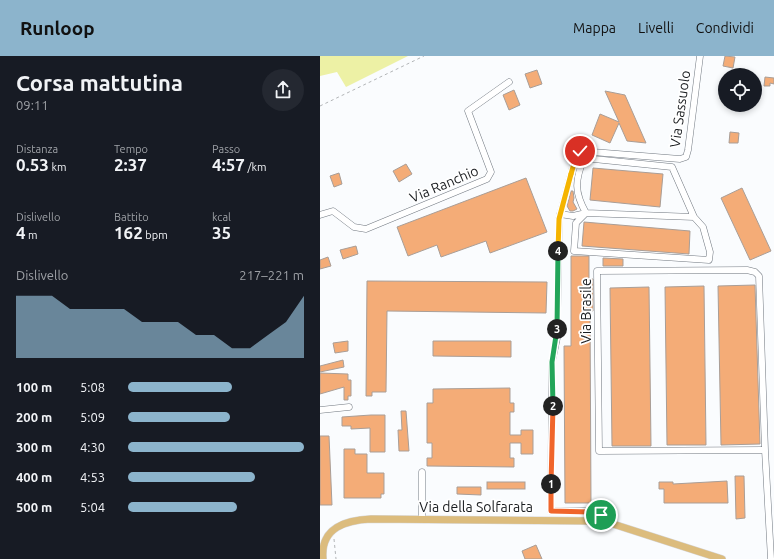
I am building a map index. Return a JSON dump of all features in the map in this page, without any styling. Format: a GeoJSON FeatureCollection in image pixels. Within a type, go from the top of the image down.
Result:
{"type":"FeatureCollection","features":[{"type":"Feature","properties":{"kind":"main road","name":"Via della Solfarata"},"geometry":{"type":"LineString","coordinates":[[322,559],[321,543],[333,527],[349,521],[371,519],[422,519],[588,520],[613,524],[722,559]]}},
{"type":"Feature","properties":{"kind":"street","name":"Via Sassuolo"},"geometry":{"type":"LineString","coordinates":[[613,524],[601,515],[594,512],[551,511],[552,362],[557,338],[560,214],[576,155],[580,151],[680,159],[686,157],[700,56]]}},
{"type":"Feature","properties":{"kind":"street","name":"Via Ranchio"},"geometry":{"type":"LineString","coordinates":[[320,215],[333,211],[354,227],[366,229],[487,179],[491,172],[468,111],[509,82]]}},
{"type":"Feature","properties":{"kind":"street"},"geometry":{"type":"LineString","coordinates":[[584,158],[672,167],[694,217],[703,227],[710,252],[709,260],[574,251],[576,223],[586,212],[576,186],[578,172],[584,158]]}},
{"type":"Feature","properties":{"kind":"street"},"geometry":{"type":"LineString","coordinates":[[560,214],[573,216],[586,212],[694,217]]}},
{"type":"Feature","properties":{"kind":"street","name":"Via Brasile"},"geometry":{"type":"LineString","coordinates":[[765,450],[598,451],[597,271],[747,270],[757,274],[760,281],[765,450],[771,559]]}},
{"type":"Feature","properties":{"kind":"street"},"geometry":{"type":"LineString","coordinates":[[320,410],[349,407]]}},
{"type":"Feature","properties":{"kind":"street"},"geometry":{"type":"LineString","coordinates":[[422,472],[422,519]]}},
{"type":"Feature","properties":{"kind":"path"},"geometry":{"type":"LineString","coordinates":[[320,106],[424,56]]}},
{"type":"Feature","properties":{"kind":"path"},"geometry":{"type":"LineString","coordinates":[[336,536],[333,545],[336,559]]}},
{"type":"Feature","properties":{"kind":"green space"},"geometry":{"type":"Polygon","coordinates":[[[320,56],[408,56],[346,87],[337,72],[320,76],[320,56]]]}},
{"type":"Feature","properties":{"kind":"building"},"geometry":{"type":"Polygon","coordinates":[[[725,56],[735,57],[733,68],[723,66],[725,56]]]}},
{"type":"Feature","properties":{"kind":"building"},"geometry":{"type":"Polygon","coordinates":[[[537,70],[542,84],[530,88],[525,74],[537,70]]]}},
{"type":"Feature","properties":{"kind":"building"},"geometry":{"type":"Polygon","coordinates":[[[765,77],[774,78],[774,84],[770,83],[770,86],[764,86],[765,77]]]}},
{"type":"Feature","properties":{"kind":"building"},"geometry":{"type":"Polygon","coordinates":[[[514,90],[520,105],[509,110],[503,95],[514,90]]]}},
{"type":"Feature","properties":{"kind":"building"},"geometry":{"type":"Polygon","coordinates":[[[605,91],[625,95],[646,143],[627,141],[619,123],[610,143],[592,135],[600,114],[619,122],[605,91]]]}},
{"type":"Feature","properties":{"kind":"building"},"geometry":{"type":"Polygon","coordinates":[[[730,132],[739,133],[738,143],[729,143],[730,132]]]}},
{"type":"Feature","properties":{"kind":"building"},"geometry":{"type":"Polygon","coordinates":[[[406,164],[412,174],[399,182],[393,171],[406,164]]]}},
{"type":"Feature","properties":{"kind":"building"},"geometry":{"type":"Polygon","coordinates":[[[593,168],[663,174],[660,207],[590,200],[593,168]]]}},
{"type":"Feature","properties":{"kind":"building"},"geometry":{"type":"Polygon","coordinates":[[[339,173],[342,184],[334,187],[330,176],[339,173]]]}},
{"type":"Feature","properties":{"kind":"building"},"geometry":{"type":"Polygon","coordinates":[[[526,178],[547,232],[490,253],[486,241],[441,257],[437,245],[408,256],[397,227],[526,178]]]}},
{"type":"Feature","properties":{"kind":"building"},"geometry":{"type":"Polygon","coordinates":[[[742,188],[771,251],[750,260],[721,198],[742,188]]]}},
{"type":"Feature","properties":{"kind":"building"},"geometry":{"type":"Polygon","coordinates":[[[571,191],[573,191],[573,202],[577,209],[573,211],[570,211],[567,206],[571,191]]]}},
{"type":"Feature","properties":{"kind":"building"},"geometry":{"type":"Polygon","coordinates":[[[584,222],[690,231],[689,254],[582,246],[584,222]]]}},
{"type":"Feature","properties":{"kind":"building"},"geometry":{"type":"Polygon","coordinates":[[[356,246],[358,254],[343,259],[340,250],[356,246]]]}},
{"type":"Feature","properties":{"kind":"building"},"geometry":{"type":"Polygon","coordinates":[[[571,256],[589,256],[589,279],[593,279],[593,311],[590,311],[591,503],[565,503],[564,346],[571,346],[571,256]]]}},
{"type":"Feature","properties":{"kind":"building"},"geometry":{"type":"Polygon","coordinates":[[[328,257],[331,266],[320,269],[320,260],[328,257]]]}},
{"type":"Feature","properties":{"kind":"building"},"geometry":{"type":"Polygon","coordinates":[[[603,258],[623,259],[623,266],[603,266],[603,258]]]}},
{"type":"Feature","properties":{"kind":"building"},"geometry":{"type":"Polygon","coordinates":[[[367,281],[547,282],[546,313],[387,311],[386,392],[372,392],[372,396],[366,396],[367,281]]]}},
{"type":"Feature","properties":{"kind":"building"},"geometry":{"type":"Polygon","coordinates":[[[755,285],[760,444],[721,445],[718,286],[755,285]]]}},
{"type":"Feature","properties":{"kind":"building"},"geometry":{"type":"Polygon","coordinates":[[[704,286],[706,445],[667,445],[665,287],[704,286]]]}},
{"type":"Feature","properties":{"kind":"building"},"geometry":{"type":"Polygon","coordinates":[[[649,287],[651,446],[612,446],[610,288],[649,287]]]}},
{"type":"Feature","properties":{"kind":"building"},"geometry":{"type":"Polygon","coordinates":[[[348,341],[348,351],[335,353],[333,343],[348,341]]]}},
{"type":"Feature","properties":{"kind":"building"},"geometry":{"type":"Polygon","coordinates":[[[433,341],[511,341],[511,357],[433,356],[433,341]]]}},
{"type":"Feature","properties":{"kind":"building"},"geometry":{"type":"Polygon","coordinates":[[[343,360],[344,367],[320,372],[320,366],[343,360]]]}},
{"type":"Feature","properties":{"kind":"building"},"geometry":{"type":"Polygon","coordinates":[[[320,373],[348,374],[348,380],[351,380],[351,396],[348,396],[348,400],[344,400],[344,387],[320,394],[320,373]]]}},
{"type":"Feature","properties":{"kind":"building"},"geometry":{"type":"Polygon","coordinates":[[[510,388],[510,403],[514,403],[514,412],[510,412],[510,435],[521,435],[521,430],[533,430],[533,454],[521,454],[521,443],[510,443],[510,458],[514,458],[514,467],[427,466],[427,458],[432,458],[432,443],[427,443],[427,403],[433,403],[433,389],[510,388]]]}},
{"type":"Feature","properties":{"kind":"building"},"geometry":{"type":"Polygon","coordinates":[[[401,411],[406,411],[409,451],[399,451],[398,430],[402,430],[401,411]]]}},
{"type":"Feature","properties":{"kind":"building"},"geometry":{"type":"Polygon","coordinates":[[[385,415],[385,452],[370,452],[370,428],[351,429],[351,426],[342,426],[342,417],[385,415]]]}},
{"type":"Feature","properties":{"kind":"building"},"geometry":{"type":"Polygon","coordinates":[[[320,436],[329,436],[332,505],[320,505],[320,436]]]}},
{"type":"Feature","properties":{"kind":"building"},"geometry":{"type":"Polygon","coordinates":[[[344,449],[355,449],[355,454],[367,454],[367,473],[384,473],[384,494],[381,494],[381,498],[344,498],[344,449]]]}},
{"type":"Feature","properties":{"kind":"building"},"geometry":{"type":"Polygon","coordinates":[[[735,476],[744,476],[745,518],[736,519],[735,476]]]}},
{"type":"Feature","properties":{"kind":"building"},"geometry":{"type":"Polygon","coordinates":[[[727,481],[728,503],[664,503],[664,489],[659,489],[659,482],[673,482],[673,484],[727,481]]]}},
{"type":"Feature","properties":{"kind":"building"},"geometry":{"type":"Polygon","coordinates":[[[487,482],[525,482],[525,489],[487,489],[487,482]]]}},
{"type":"Feature","properties":{"kind":"building"},"geometry":{"type":"Polygon","coordinates":[[[457,487],[481,487],[481,495],[457,494],[457,487]]]}},
{"type":"Feature","properties":{"kind":"building"},"geometry":{"type":"Polygon","coordinates":[[[536,545],[542,559],[525,559],[522,551],[536,545]]]}},
{"type":"Feature","properties":{"kind":"route"},"geometry":{"type":"LineString","coordinates":[[580,151],[576,155],[558,228],[557,338],[552,362],[551,511],[590,512],[601,515]]}}]}
